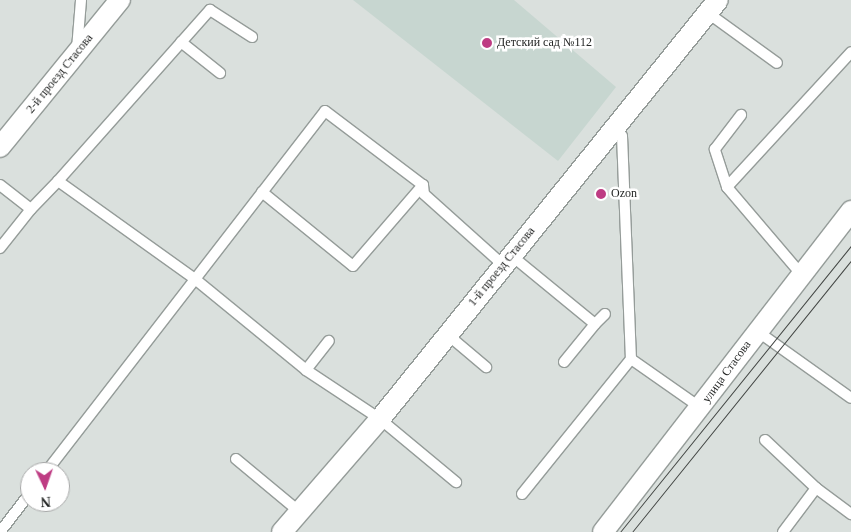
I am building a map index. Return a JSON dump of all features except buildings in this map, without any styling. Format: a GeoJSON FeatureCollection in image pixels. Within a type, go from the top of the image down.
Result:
{"type":"FeatureCollection","features":[{"type":"Feature","properties":{"kind":"street","name":"2-й проезд Стасова"},"geometry":{"type":"LineString","coordinates":[[0,147],[120,0]]}},
{"type":"Feature","properties":{"kind":"street","name":"1-й проезд Стасова"},"geometry":{"type":"LineString","coordinates":[[282,532],[301,513],[380,419],[612,128],[713,6]]}},
{"type":"Feature","properties":{"kind":"street","name":"улица Стасова"},"geometry":{"type":"LineString","coordinates":[[603,532],[701,408],[800,274],[851,211]]}},
{"type":"Feature","properties":{"kind":"lane"},"geometry":{"type":"LineString","coordinates":[[76,53],[81,0]]}},
{"type":"Feature","properties":{"kind":"lane"},"geometry":{"type":"LineString","coordinates":[[713,6],[777,63]]}},
{"type":"Feature","properties":{"kind":"lane"},"geometry":{"type":"LineString","coordinates":[[0,248],[31,209],[210,10],[252,37]]}},
{"type":"Feature","properties":{"kind":"lane"},"geometry":{"type":"LineString","coordinates":[[181,42],[220,73]]}},
{"type":"Feature","properties":{"kind":"lane"},"geometry":{"type":"LineString","coordinates":[[727,187],[851,52]]}},
{"type":"Feature","properties":{"kind":"lane"},"geometry":{"type":"LineString","coordinates":[[54,462],[325,110],[423,185],[424,194],[507,260],[595,324]]}},
{"type":"Feature","properties":{"kind":"lane"},"geometry":{"type":"LineString","coordinates":[[741,115],[715,149],[727,187],[800,274]]}},
{"type":"Feature","properties":{"kind":"lane"},"geometry":{"type":"LineString","coordinates":[[522,494],[631,359],[622,136],[612,128]]}},
{"type":"Feature","properties":{"kind":"lane"},"geometry":{"type":"LineString","coordinates":[[58,181],[194,279],[306,370],[380,419],[456,482]]}},
{"type":"Feature","properties":{"kind":"lane"},"geometry":{"type":"LineString","coordinates":[[0,185],[31,209]]}},
{"type":"Feature","properties":{"kind":"lane"},"geometry":{"type":"LineString","coordinates":[[262,192],[353,266],[423,185]]}},
{"type":"Feature","properties":{"kind":"lane"},"geometry":{"type":"LineString","coordinates":[[564,362],[605,314]]}},
{"type":"Feature","properties":{"kind":"lane"},"geometry":{"type":"LineString","coordinates":[[757,331],[851,398]]}},
{"type":"Feature","properties":{"kind":"lane"},"geometry":{"type":"LineString","coordinates":[[448,335],[486,367]]}},
{"type":"Feature","properties":{"kind":"lane"},"geometry":{"type":"LineString","coordinates":[[306,370],[329,341]]}},
{"type":"Feature","properties":{"kind":"lane"},"geometry":{"type":"LineString","coordinates":[[631,359],[701,408]]}},
{"type":"Feature","properties":{"kind":"lane"},"geometry":{"type":"LineString","coordinates":[[765,440],[816,488],[851,514]]}},
{"type":"Feature","properties":{"kind":"lane"},"geometry":{"type":"LineString","coordinates":[[236,459],[301,513]]}},
{"type":"Feature","properties":{"kind":"lane"},"geometry":{"type":"LineString","coordinates":[[783,532],[816,488]]}},
{"type":"Feature","properties":{"kind":"lane"},"geometry":{"type":"LineString","coordinates":[[0,532],[20,506]]}},
{"type":"Feature","properties":{"kind":"shaded area","name":"Детский сад №112"},"geometry":{"type":"Polygon","coordinates":[[[353,0],[514,0],[616,87],[558,161],[353,0]]]}},
{"type":"Feature","properties":{"kind":"tram line"},"geometry":{"type":"LineString","coordinates":[[620,532],[851,246]]}},
{"type":"Feature","properties":{"kind":"tram line"},"geometry":{"type":"LineString","coordinates":[[632,532],[851,261]]}},
{"type":"Feature","properties":{"kind":"place","name":"Детский сад №112"},"geometry":{"type":"Point","coordinates":[487,43]}},
{"type":"Feature","properties":{"kind":"place","name":"Ozon"},"geometry":{"type":"Point","coordinates":[601,194]}}]}
